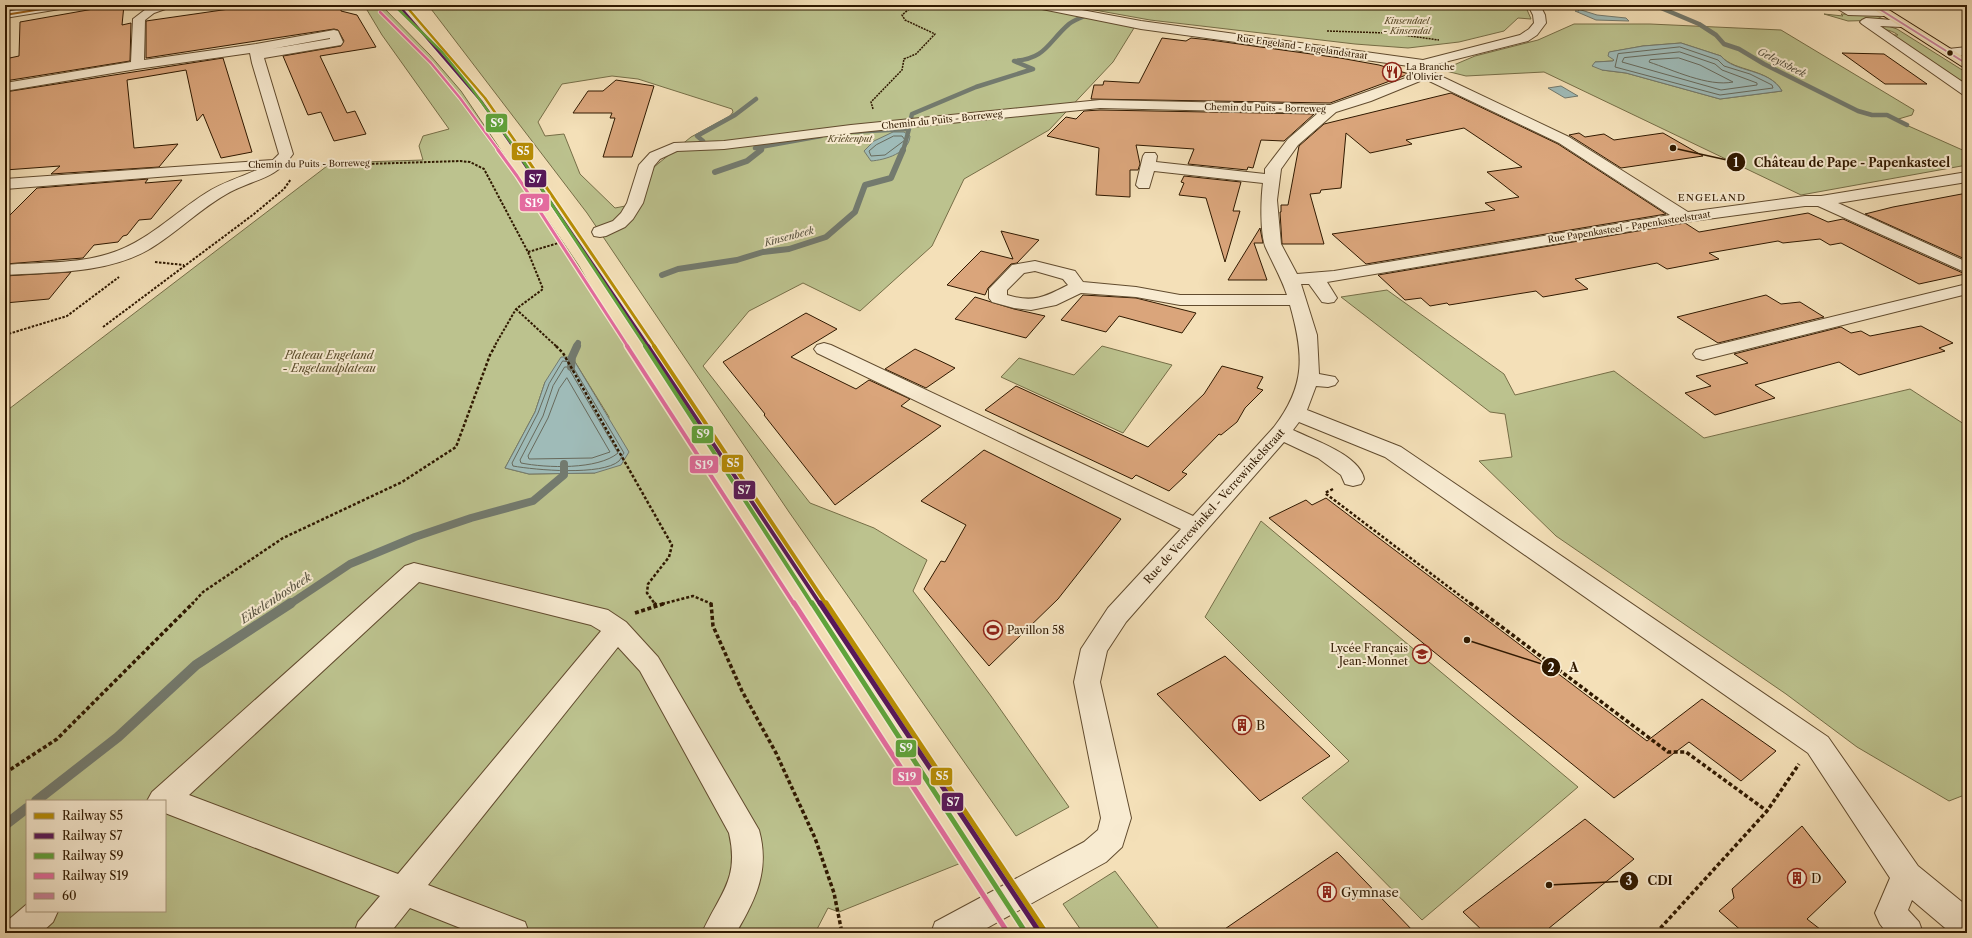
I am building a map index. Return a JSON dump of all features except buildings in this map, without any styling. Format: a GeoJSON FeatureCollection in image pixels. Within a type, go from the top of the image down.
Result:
{"type":"FeatureCollection","features":[{"type":"Feature","properties":{"kind":"main road"},"geometry":{"type":"LineString","coordinates":[[1873,5],[1967,64]]}},
{"type":"Feature","properties":{"kind":"street"},"geometry":{"type":"LineString","coordinates":[[5,15],[66,5]]}},
{"type":"Feature","properties":{"kind":"street"},"geometry":{"type":"LineString","coordinates":[[137,65],[139,19],[150,12],[167,5]]}},
{"type":"Feature","properties":{"kind":"street","name":"Rue Engeland - Engelandstraat"},"geometry":{"type":"LineString","coordinates":[[1037,5],[1141,25],[1422,68],[1524,38],[1533,32],[1540,23],[1539,15],[1534,5]]}},
{"type":"Feature","properties":{"kind":"street"},"geometry":{"type":"LineString","coordinates":[[1838,5],[1848,12],[1886,14]]}},
{"type":"Feature","properties":{"kind":"street"},"geometry":{"type":"LineString","coordinates":[[1901,23],[1866,22],[1967,91]]}},
{"type":"Feature","properties":{"kind":"street"},"geometry":{"type":"LineString","coordinates":[[5,87],[137,65],[257,52],[337,42],[334,34],[257,52]]}},
{"type":"Feature","properties":{"kind":"street"},"geometry":{"type":"LineString","coordinates":[[1948,52],[1967,51]]}},
{"type":"Feature","properties":{"kind":"street"},"geometry":{"type":"LineString","coordinates":[[5,270],[107,260],[124,255],[149,241],[223,190],[262,174],[279,163],[286,154],[257,52]]}},
{"type":"Feature","properties":{"kind":"street"},"geometry":{"type":"LineString","coordinates":[[1422,68],[1564,140],[1685,217]]}},
{"type":"Feature","properties":{"kind":"street","name":"Rue de Verrewinkel - Verrewinkelstraat"},"geometry":{"type":"LineString","coordinates":[[947,933],[1095,852],[1111,836],[1116,818],[1087,682],[1094,649],[1117,615],[1197,527],[1288,423],[1318,380],[1308,335],[1294,290],[1273,244],[1268,200],[1273,169],[1293,142],[1331,109],[1366,98],[1420,77],[1422,68]]}},
{"type":"Feature","properties":{"kind":"street","name":"Chemin du Puits - Borreweg"},"geometry":{"type":"LineString","coordinates":[[600,232],[619,224],[627,216],[635,203],[647,165],[654,156],[674,147],[724,145],[851,129],[1100,104],[1331,109]]}},
{"type":"Feature","properties":{"kind":"street"},"geometry":{"type":"LineString","coordinates":[[1144,185],[1149,161],[1271,179]]}},
{"type":"Feature","properties":{"kind":"street","name":"Chemin du Puits - Borreweg"},"geometry":{"type":"LineString","coordinates":[[5,184],[279,163]]}},
{"type":"Feature","properties":{"kind":"street","name":"Rue Papenkasteel - Papenkasteelstraat"},"geometry":{"type":"LineString","coordinates":[[1078,287],[1136,292],[1180,300],[1294,290],[1314,279],[1685,217],[1805,201],[1821,201],[1967,177]]}},
{"type":"Feature","properties":{"kind":"street"},"geometry":{"type":"LineString","coordinates":[[1821,201],[1967,268]]}},
{"type":"Feature","properties":{"kind":"street"},"geometry":{"type":"LineString","coordinates":[[1314,279],[1321,286],[1328,298]]}},
{"type":"Feature","properties":{"kind":"street"},"geometry":{"type":"LineString","coordinates":[[1703,354],[1967,289]]}},
{"type":"Feature","properties":{"kind":"street"},"geometry":{"type":"LineString","coordinates":[[824,350],[1197,527]]}},
{"type":"Feature","properties":{"kind":"street"},"geometry":{"type":"LineString","coordinates":[[1288,423],[1310,447],[1317,458],[1342,476],[1357,482]]}},
{"type":"Feature","properties":{"kind":"street"},"geometry":{"type":"LineString","coordinates":[[1288,423],[1364,439],[1393,452],[1818,745],[1907,876],[1967,926]]}},
{"type":"Feature","properties":{"kind":"street"},"geometry":{"type":"LineString","coordinates":[[164,800],[414,572],[599,617],[617,629],[649,664],[744,830],[748,856],[746,879],[736,902],[718,933]]}},
{"type":"Feature","properties":{"kind":"street"},"geometry":{"type":"LineString","coordinates":[[370,933],[617,629]]}},
{"type":"Feature","properties":{"kind":"street"},"geometry":{"type":"LineString","coordinates":[[166,801],[404,890],[513,933]]}},
{"type":"Feature","properties":{"kind":"street"},"geometry":{"type":"LineString","coordinates":[[1906,933],[1891,913],[1907,876]]}},
{"type":"Feature","properties":{"kind":"street"},"geometry":{"type":"LineString","coordinates":[[18,933],[41,912]]}},
{"type":"Feature","properties":{"kind":"path"},"geometry":{"type":"LineString","coordinates":[[873,109],[871,102],[902,70],[904,59],[914,56],[920,51],[926,41],[935,34],[905,20],[902,15],[914,5]]}},
{"type":"Feature","properties":{"kind":"path"},"geometry":{"type":"LineString","coordinates":[[1326,31],[1388,33],[1443,41]]}},
{"type":"Feature","properties":{"kind":"path","name":"Chemin du Puits - Borreweg"},"geometry":{"type":"LineString","coordinates":[[279,163],[297,166],[460,161],[480,165],[484,169],[528,252],[543,289],[516,309]]}},
{"type":"Feature","properties":{"kind":"path"},"geometry":{"type":"LineString","coordinates":[[103,327],[269,202],[284,189],[297,166]]}},
{"type":"Feature","properties":{"kind":"path"},"geometry":{"type":"LineString","coordinates":[[528,252],[562,242]]}},
{"type":"Feature","properties":{"kind":"path"},"geometry":{"type":"LineString","coordinates":[[5,335],[67,316],[124,273]]}},
{"type":"Feature","properties":{"kind":"path"},"geometry":{"type":"LineString","coordinates":[[5,773],[57,740],[203,592],[283,538],[402,482],[456,447],[490,355],[516,309],[563,353],[672,545],[669,557],[648,584],[648,593],[656,605]]}},
{"type":"Feature","properties":{"kind":"path"},"geometry":{"type":"LineString","coordinates":[[1357,482],[1325,493],[1668,752],[1686,752],[1767,811]]}},
{"type":"Feature","properties":{"kind":"path"},"geometry":{"type":"LineString","coordinates":[[617,629],[635,613],[656,605],[693,596],[712,603],[714,626],[742,691],[776,753],[815,838],[834,893],[842,933]]}},
{"type":"Feature","properties":{"kind":"path"},"geometry":{"type":"LineString","coordinates":[[1656,933],[1767,811],[1801,762]]}},
{"type":"Feature","properties":{"kind":"green space","name":"Plateau Engeland - Engelandplateau"},"geometry":{"type":"Polygon","coordinates":[[[364,5],[381,5],[430,55],[461,91],[579,266],[627,350],[783,583],[961,863],[839,912],[828,908],[815,933],[5,933],[5,412],[331,163],[423,160],[419,146],[423,136],[449,129],[382,35],[364,5]],[[572,357],[545,382],[535,412],[505,468],[529,474],[595,473],[609,417],[572,357]]]}},
{"type":"Feature","properties":{"kind":"green space","name":"Kriekenput"},"geometry":{"type":"Polygon","coordinates":[[[428,5],[1058,5],[1134,28],[1113,62],[1049,130],[964,179],[932,246],[860,311],[803,283],[749,311],[703,366],[810,503],[874,528],[927,560],[913,591],[991,696],[1069,807],[1016,836],[789,512],[587,213],[428,5]],[[612,76],[562,84],[538,122],[545,136],[564,134],[580,174],[615,208],[641,203],[654,167],[691,137],[730,116],[733,112],[732,109],[638,79],[612,76]]]}},
{"type":"Feature","properties":{"kind":"green space","name":"Kinsendael - Kinsendal"},"geometry":{"type":"Polygon","coordinates":[[[1067,5],[1525,5],[1531,19],[1518,18],[1504,31],[1459,42],[1408,48],[1355,44],[1150,20],[1067,5]]]}},
{"type":"Feature","properties":{"kind":"green space"},"geometry":{"type":"Polygon","coordinates":[[[1824,14],[1843,16],[1841,14],[1875,15],[1885,20],[1848,21],[1824,14]]]}},
{"type":"Feature","properties":{"kind":"green space"},"geometry":{"type":"Polygon","coordinates":[[[1574,24],[1650,24],[1781,30],[1914,110],[1912,115],[1895,120],[1967,152],[1967,165],[1801,195],[1544,72],[1466,76],[1442,70],[1475,56],[1538,40],[1574,24]],[[1681,43],[1643,46],[1610,52],[1614,60],[1613,61],[1595,62],[1602,70],[1626,73],[1720,99],[1782,91],[1769,78],[1734,65],[1721,56],[1681,43]]]}},
{"type":"Feature","properties":{"kind":"green space"},"geometry":{"type":"Polygon","coordinates":[[[1873,26],[1888,26],[1897,29],[1967,73],[1967,81],[1957,80],[1887,35],[1898,35],[1895,33],[1873,26]]]}},
{"type":"Feature","properties":{"kind":"green space"},"geometry":{"type":"Polygon","coordinates":[[[1387,290],[1504,374],[1515,395],[1614,371],[1704,438],[1910,389],[1967,426],[1967,794],[1949,801],[1857,747],[1786,694],[1556,536],[1479,461],[1512,457],[1505,414],[1490,412],[1341,297],[1387,290]]]}},
{"type":"Feature","properties":{"kind":"green space"},"geometry":{"type":"Polygon","coordinates":[[[1102,346],[1172,365],[1123,433],[1001,377],[1019,358],[1074,375],[1102,346]]]}},
{"type":"Feature","properties":{"kind":"green space"},"geometry":{"type":"Polygon","coordinates":[[[1261,521],[1578,787],[1422,920],[1302,798],[1349,761],[1205,617],[1261,521]]]}},
{"type":"Feature","properties":{"kind":"green space"},"geometry":{"type":"Polygon","coordinates":[[[1115,871],[1162,933],[1083,933],[1063,904],[1115,871]]]}},
{"type":"Feature","properties":{"kind":"water"},"geometry":{"type":"Polygon","coordinates":[[[1578,9],[1597,15],[1626,18],[1629,21],[1596,20],[1575,11],[1579,11],[1578,9]]]}},
{"type":"Feature","properties":{"kind":"water"},"geometry":{"type":"Polygon","coordinates":[[[1681,43],[1721,56],[1734,65],[1769,78],[1782,91],[1720,99],[1626,73],[1602,70],[1592,66],[1595,62],[1613,61],[1614,60],[1608,56],[1609,52],[1643,46],[1681,43]]]}},
{"type":"Feature","properties":{"kind":"water"},"geometry":{"type":"Polygon","coordinates":[[[1561,86],[1578,96],[1565,98],[1548,88],[1561,86]]]}},
{"type":"Feature","properties":{"kind":"water"},"geometry":{"type":"Polygon","coordinates":[[[893,132],[904,132],[910,136],[909,142],[901,151],[889,157],[871,161],[864,151],[874,141],[893,132]]]}},
{"type":"Feature","properties":{"kind":"water"},"geometry":{"type":"Polygon","coordinates":[[[561,357],[572,357],[629,452],[621,465],[595,473],[529,474],[505,468],[535,412],[545,382],[561,357]]]}},
{"type":"Feature","properties":{"kind":"waterway","name":"Geleytsbeek"},"geometry":{"type":"LineString","coordinates":[[1654,5],[1699,24],[1716,35],[1724,44],[1739,49],[1764,64],[1858,111],[1872,115],[1887,115],[1907,125]]}},
{"type":"Feature","properties":{"kind":"waterway","name":"Kinsenbeek"},"geometry":{"type":"LineString","coordinates":[[911,118],[912,114],[976,87],[1033,69],[1014,61],[1025,60],[1040,53],[1069,24],[1086,15]]}},
{"type":"Feature","properties":{"kind":"waterway"},"geometry":{"type":"LineString","coordinates":[[703,141],[697,136],[735,115],[756,99]]}},
{"type":"Feature","properties":{"kind":"waterway"},"geometry":{"type":"LineString","coordinates":[[848,132],[909,129],[903,151]]}},
{"type":"Feature","properties":{"kind":"waterway"},"geometry":{"type":"LineString","coordinates":[[755,148],[821,136]]}},
{"type":"Feature","properties":{"kind":"waterway"},"geometry":{"type":"LineString","coordinates":[[715,172],[747,161],[761,150]]}},
{"type":"Feature","properties":{"kind":"waterway","name":"Kinsenbeek"},"geometry":{"type":"LineString","coordinates":[[662,275],[678,269],[737,260],[763,252],[789,249],[826,237],[855,212],[865,185],[891,178],[903,150]]}},
{"type":"Feature","properties":{"kind":"waterway"},"geometry":{"type":"LineString","coordinates":[[576,347],[578,343]]}},
{"type":"Feature","properties":{"kind":"waterway"},"geometry":{"type":"LineString","coordinates":[[571,367],[572,357],[577,346]]}},
{"type":"Feature","properties":{"kind":"waterway","name":"Eikelenbosbeek"},"geometry":{"type":"LineString","coordinates":[[290,604],[350,564],[415,537],[471,518],[533,501],[564,475],[564,464]]}},
{"type":"Feature","properties":{"kind":"waterway","name":"Eikelenbosbeek"},"geometry":{"type":"LineString","coordinates":[[37,800],[118,737],[196,665],[291,603]]}},
{"type":"Feature","properties":{"kind":"waterway","name":"Eikelenbosbeek"},"geometry":{"type":"LineString","coordinates":[[5,825],[26,809]]}},
{"type":"Feature","properties":{"kind":"rail line","name":"S9"},"geometry":{"type":"LineString","coordinates":[[394,5],[442,52],[472,89],[529,167],[1024,930]]}},
{"type":"Feature","properties":{"kind":"rail line","name":"S5"},"geometry":{"type":"LineString","coordinates":[[405,5],[485,98],[567,215],[1046,933]]}},
{"type":"Feature","properties":{"kind":"rail line","name":"S7"},"geometry":{"type":"LineString","coordinates":[[401,8],[481,101],[563,218],[1040,933]]}},
{"type":"Feature","properties":{"kind":"rail line","name":"S19"},"geometry":{"type":"LineString","coordinates":[[380,12],[431,63],[460,98],[517,176],[1008,933]]}},
{"type":"Feature","properties":{"kind":"transit line"},"geometry":{"type":"LineString","coordinates":[[5,15],[66,5]]}},
{"type":"Feature","properties":{"kind":"transit line","name":"60"},"geometry":{"type":"LineString","coordinates":[[1873,5],[1967,64]]}},
{"type":"Feature","properties":{"kind":"place","name":"La Branche d'Olivier"},"geometry":{"type":"Point","coordinates":[1392,72]}},
{"type":"Feature","properties":{"kind":"place","name":"Château de Pape - Papenkasteel"},"geometry":{"type":"Point","coordinates":[1673,148]}},
{"type":"Feature","properties":{"kind":"place","name":"Pavillon 58"},"geometry":{"type":"Point","coordinates":[993,630]}},
{"type":"Feature","properties":{"kind":"place","name":"A"},"geometry":{"type":"Point","coordinates":[1467,640]}},
{"type":"Feature","properties":{"kind":"place","name":"Lycée Français Jean-Monnet"},"geometry":{"type":"Point","coordinates":[1422,654]}},
{"type":"Feature","properties":{"kind":"place","name":"B"},"geometry":{"type":"Point","coordinates":[1242,725]}},
{"type":"Feature","properties":{"kind":"place","name":"D"},"geometry":{"type":"Point","coordinates":[1797,878]}},
{"type":"Feature","properties":{"kind":"place","name":"CDI"},"geometry":{"type":"Point","coordinates":[1549,885]}},
{"type":"Feature","properties":{"kind":"place","name":"Gymnase"},"geometry":{"type":"Point","coordinates":[1327,892]}},
{"type":"Feature","properties":{"kind":"district","name":"ENGELAND"},"geometry":{"type":"Point","coordinates":[1712,197]}}]}
